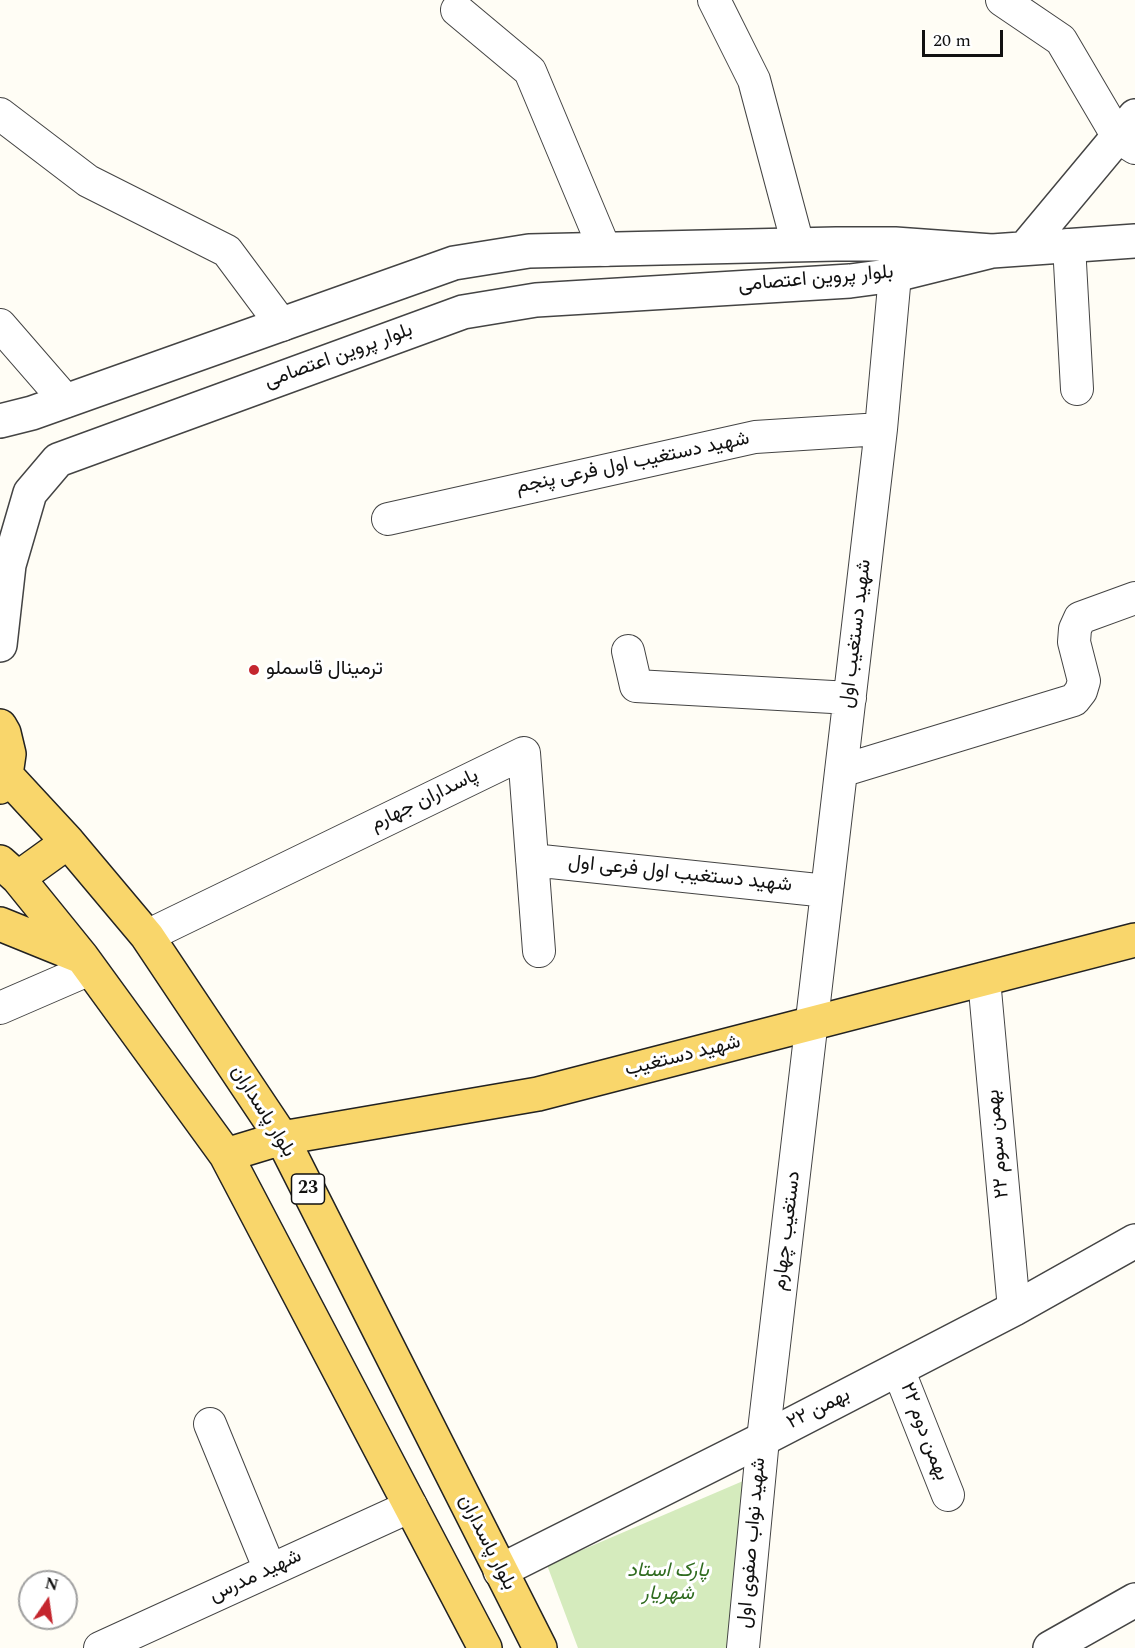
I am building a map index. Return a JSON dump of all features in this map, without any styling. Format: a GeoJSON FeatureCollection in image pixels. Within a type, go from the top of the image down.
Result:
{"type":"FeatureCollection","features":[{"type":"Feature","properties":{"kind":"main road","name":"23"},"geometry":{"type":"LineString","coordinates":[[0,726],[9,754],[3,781]]}},
{"type":"Feature","properties":{"kind":"main road","name":"بلوار پاسداران"},"geometry":{"type":"LineString","coordinates":[[3,781],[68,842],[147,936],[282,1138],[540,1648]]}},
{"type":"Feature","properties":{"kind":"main road"},"geometry":{"type":"LineString","coordinates":[[68,842],[9,870],[86,963],[226,1155],[485,1648]]}},
{"type":"Feature","properties":{"kind":"main road"},"geometry":{"type":"LineString","coordinates":[[0,924],[86,963]]}},
{"type":"Feature","properties":{"kind":"main road","name":"شهید دستغیب"},"geometry":{"type":"LineString","coordinates":[[226,1155],[282,1138],[538,1094],[1135,940]]}},
{"type":"Feature","properties":{"kind":"street"},"geometry":{"type":"LineString","coordinates":[[714,0],[754,80],[798,245]]}},
{"type":"Feature","properties":{"kind":"street"},"geometry":{"type":"LineString","coordinates":[[1002,0],[1061,40],[1129,134],[1025,248]]}},
{"type":"Feature","properties":{"kind":"street"},"geometry":{"type":"LineString","coordinates":[[457,10],[530,71],[605,250]]}},
{"type":"Feature","properties":{"kind":"street"},"geometry":{"type":"LineString","coordinates":[[0,114],[88,181],[227,251],[282,325]]}},
{"type":"Feature","properties":{"kind":"street","name":"بلوار پروین اعتصامی"},"geometry":{"type":"LineString","coordinates":[[0,421],[32,413],[454,263],[529,252],[798,245],[895,260],[992,250],[1135,241]]}},
{"type":"Feature","properties":{"kind":"street"},"geometry":{"type":"LineString","coordinates":[[1069,245],[1077,389]]}},
{"type":"Feature","properties":{"kind":"street","name":"بلوار پروین اعتصامی"},"geometry":{"type":"LineString","coordinates":[[0,645],[9,565],[30,493],[58,460],[463,312],[536,300],[850,280],[895,260]]}},
{"type":"Feature","properties":{"kind":"street","name":"شهید دستغیب اول"},"geometry":{"type":"LineString","coordinates":[[812,1024],[881,429],[895,260]]}},
{"type":"Feature","properties":{"kind":"street"},"geometry":{"type":"LineString","coordinates":[[0,326],[66,401]]}},
{"type":"Feature","properties":{"kind":"street","name":"شهید دستغیب اول فرعی پنجم"},"geometry":{"type":"LineString","coordinates":[[388,519],[755,437],[881,429]]}},
{"type":"Feature","properties":{"kind":"street"},"geometry":{"type":"LineString","coordinates":[[841,771],[1074,699],[1081,691],[1084,681],[1074,642],[1075,629],[1080,618],[1135,598]]}},
{"type":"Feature","properties":{"kind":"street"},"geometry":{"type":"LineString","coordinates":[[628,651],[636,686],[850,698]]}},
{"type":"Feature","properties":{"kind":"street","name":"پاسداران جهارم"},"geometry":{"type":"LineString","coordinates":[[147,936],[524,753],[539,951]]}},
{"type":"Feature","properties":{"kind":"street","name":"شهید دستغیب اول فرعی اول"},"geometry":{"type":"LineString","coordinates":[[532,860],[827,891]]}},
{"type":"Feature","properties":{"kind":"street"},"geometry":{"type":"LineString","coordinates":[[0,1008],[86,963]]}},
{"type":"Feature","properties":{"kind":"street","name":"۲۲ بهمن سوم"},"geometry":{"type":"LineString","coordinates":[[984,979],[1014,1309]]}},
{"type":"Feature","properties":{"kind":"street","name":"دستغیب چهارم"},"geometry":{"type":"LineString","coordinates":[[763,1438],[812,1024]]}},
{"type":"Feature","properties":{"kind":"street","name":"۲۲ بهمن"},"geometry":{"type":"LineString","coordinates":[[500,1571],[1132,1249]]}},
{"type":"Feature","properties":{"kind":"street","name":"۲۲ بهمن دوم"},"geometry":{"type":"LineString","coordinates":[[898,1369],[948,1495]]}},
{"type":"Feature","properties":{"kind":"street"},"geometry":{"type":"LineString","coordinates":[[210,1424],[270,1570]]}},
{"type":"Feature","properties":{"kind":"street","name":"شهید نواب صفوی اول"},"geometry":{"type":"LineString","coordinates":[[743,1648],[763,1438]]}},
{"type":"Feature","properties":{"kind":"street","name":"شهید مدرس"},"geometry":{"type":"LineString","coordinates":[[100,1648],[411,1506]]}},
{"type":"Feature","properties":{"kind":"street"},"geometry":{"type":"LineString","coordinates":[[1050,1648],[1135,1600]]}},
{"type":"Feature","properties":{"kind":"green space","name":"پارک استاد شهریار"},"geometry":{"type":"Polygon","coordinates":[[[743,1481],[728,1648],[578,1648],[547,1565],[743,1481]]]}},
{"type":"Feature","properties":{"kind":"place","name":"ترمینال قاسملو"},"geometry":{"type":"Point","coordinates":[254,670]}}]}
